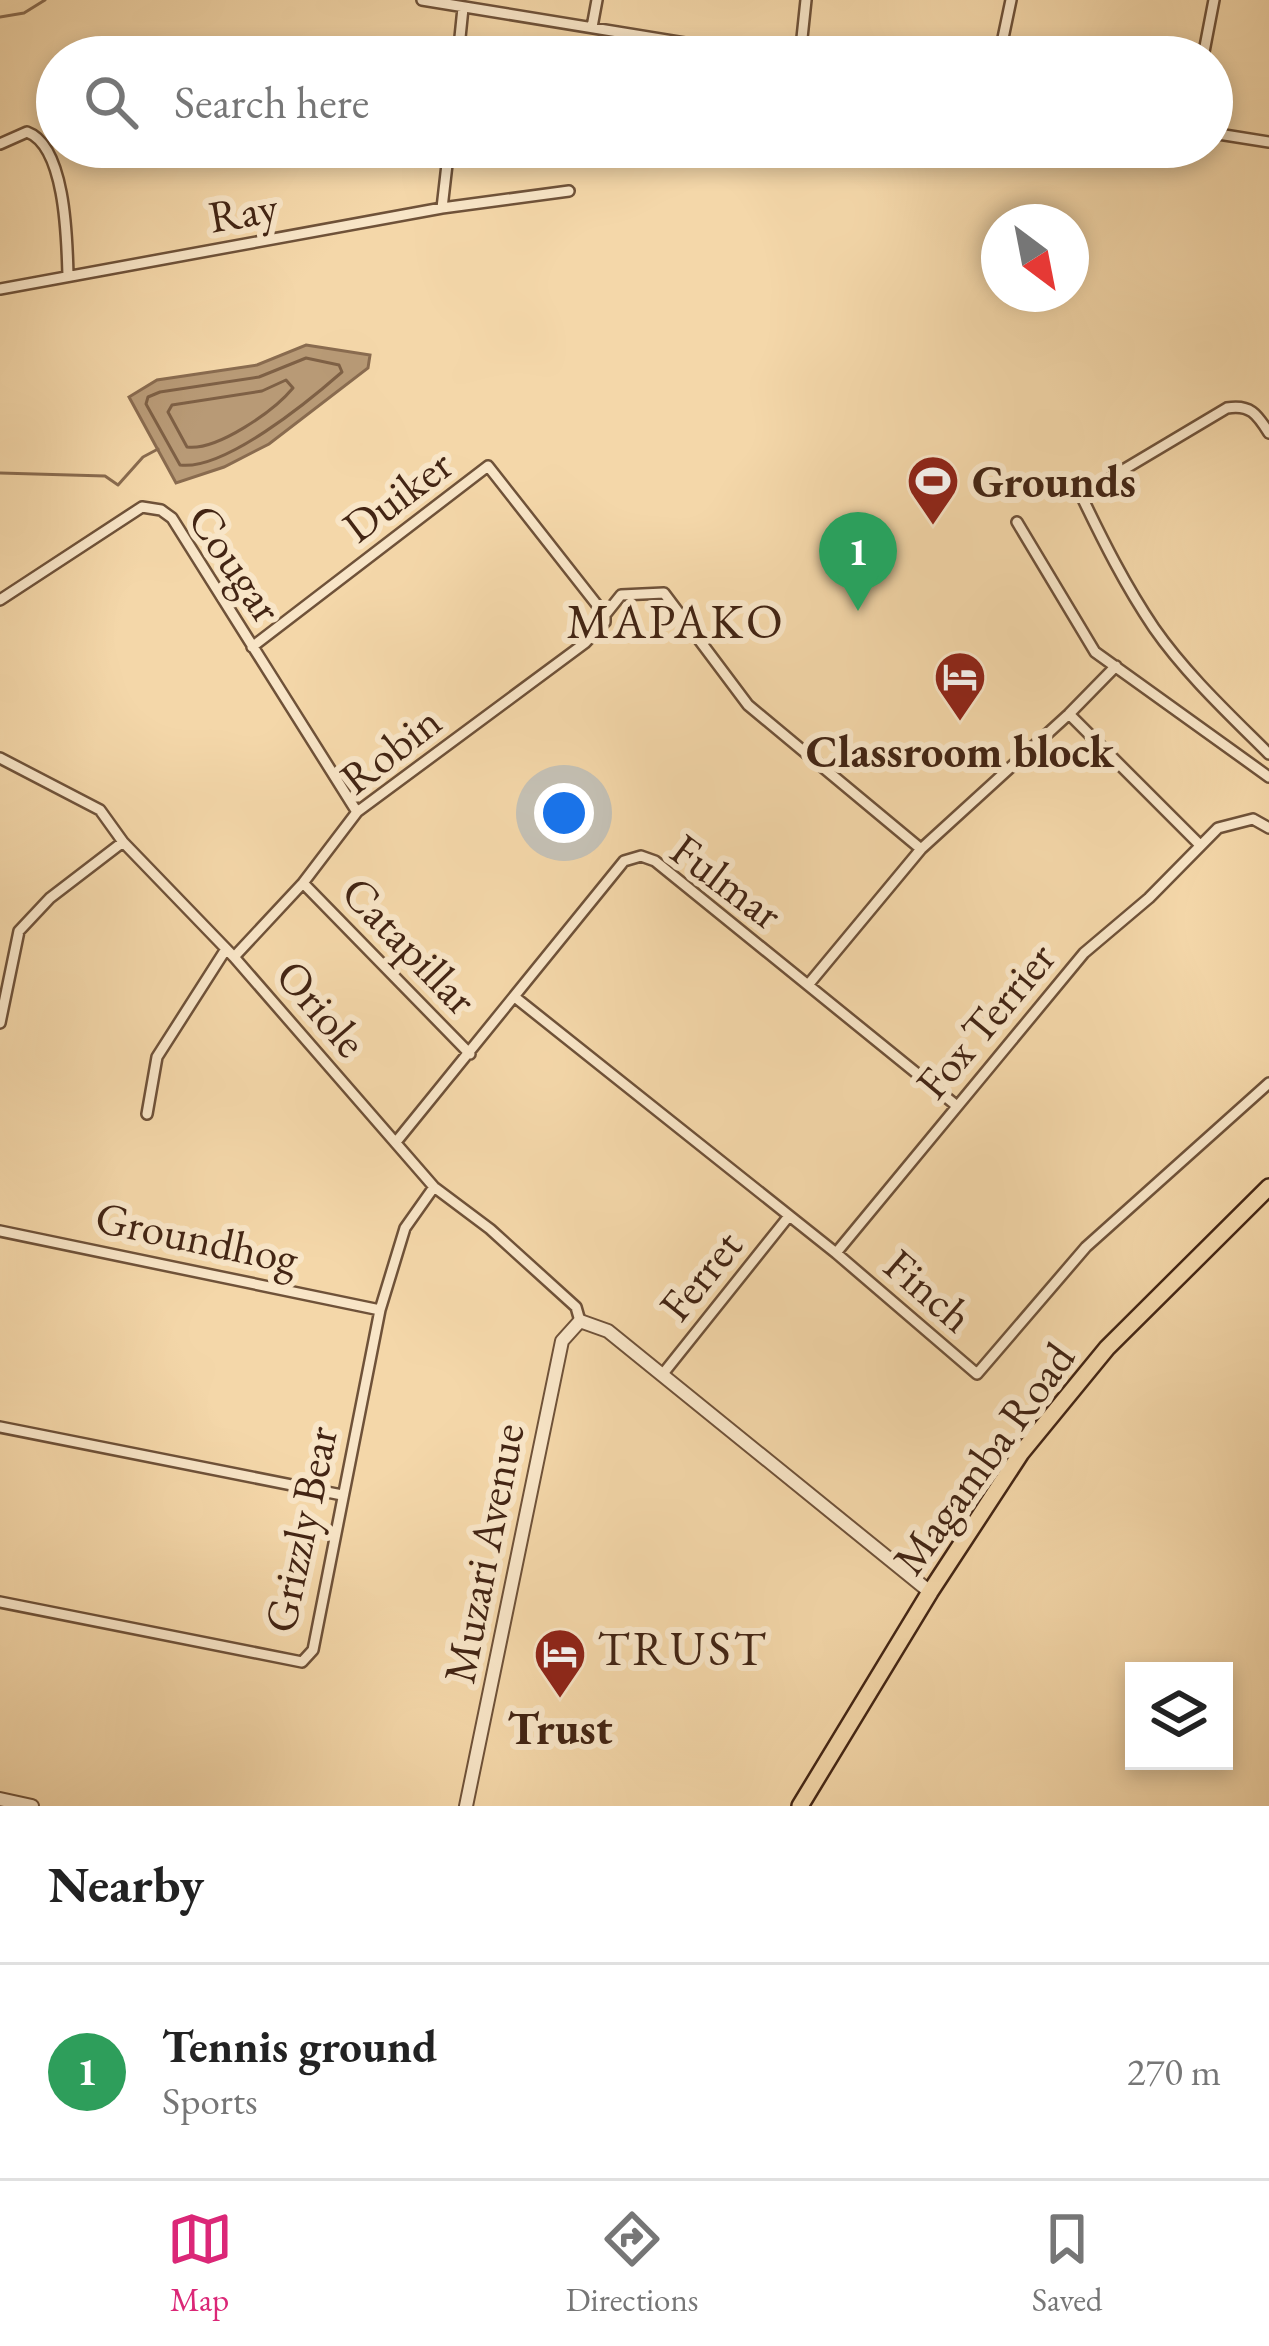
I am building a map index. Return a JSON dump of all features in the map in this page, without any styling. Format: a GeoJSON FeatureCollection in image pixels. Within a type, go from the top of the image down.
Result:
{"type":"FeatureCollection","features":[{"type":"Feature","properties":{"kind":"highway","name":"Magamba Road"},"geometry":{"type":"LineString","coordinates":[[800,1806],[930,1592],[1022,1453],[1106,1348],[1269,1186]]}},
{"type":"Feature","properties":{"kind":"street"},"geometry":{"type":"LineString","coordinates":[[422,0],[646,36]]}},
{"type":"Feature","properties":{"kind":"street"},"geometry":{"type":"LineString","coordinates":[[592,27],[597,0]]}},
{"type":"Feature","properties":{"kind":"street"},"geometry":{"type":"LineString","coordinates":[[802,36],[806,0]]}},
{"type":"Feature","properties":{"kind":"street"},"geometry":{"type":"LineString","coordinates":[[1003,36],[1011,0]]}},
{"type":"Feature","properties":{"kind":"street"},"geometry":{"type":"LineString","coordinates":[[1207,36],[1214,0]]}},
{"type":"Feature","properties":{"kind":"street"},"geometry":{"type":"LineString","coordinates":[[460,36],[463,5]]}},
{"type":"Feature","properties":{"kind":"street"},"geometry":{"type":"LineString","coordinates":[[0,144],[27,132],[36,135]]}},
{"type":"Feature","properties":{"kind":"street"},"geometry":{"type":"LineString","coordinates":[[1233,136],[1269,142]]}},
{"type":"Feature","properties":{"kind":"street"},"geometry":{"type":"LineString","coordinates":[[54,168],[62,198],[68,276]]}},
{"type":"Feature","properties":{"kind":"street"},"geometry":{"type":"LineString","coordinates":[[442,208],[446,168]]}},
{"type":"Feature","properties":{"kind":"street","name":"Ray"},"geometry":{"type":"LineString","coordinates":[[0,289],[442,208],[569,191]]}},
{"type":"Feature","properties":{"kind":"street"},"geometry":{"type":"LineString","coordinates":[[1269,433],[1256,413],[1242,405],[1227,408],[1081,495],[1112,561],[1157,632],[1269,754]]}},
{"type":"Feature","properties":{"kind":"street","name":"Duiker"},"geometry":{"type":"LineString","coordinates":[[252,647],[488,466],[605,615]]}},
{"type":"Feature","properties":{"kind":"street","name":"Cougar"},"geometry":{"type":"LineString","coordinates":[[0,600],[142,507],[160,510],[172,518],[357,812]]}},
{"type":"Feature","properties":{"kind":"street"},"geometry":{"type":"LineString","coordinates":[[1017,522],[1095,652],[1269,777]]}},
{"type":"Feature","properties":{"kind":"street"},"geometry":{"type":"LineString","coordinates":[[605,615],[621,596],[664,593],[748,705],[921,849]]}},
{"type":"Feature","properties":{"kind":"street","name":"Robin"},"geometry":{"type":"LineString","coordinates":[[148,1114],[158,1057],[230,953],[303,883],[357,812],[584,644],[605,615]]}},
{"type":"Feature","properties":{"kind":"street"},"geometry":{"type":"LineString","coordinates":[[808,985],[921,849],[1116,666]]}},
{"type":"Feature","properties":{"kind":"street"},"geometry":{"type":"LineString","coordinates":[[1070,714],[1199,844],[1218,828],[1253,819],[1269,828]]}},
{"type":"Feature","properties":{"kind":"street","name":"Oriole"},"geometry":{"type":"LineString","coordinates":[[0,758],[100,810],[123,842],[230,953],[434,1187],[490,1229],[576,1307],[580,1321]]}},
{"type":"Feature","properties":{"kind":"street"},"geometry":{"type":"LineString","coordinates":[[0,1024],[19,931],[50,898],[123,842]]}},
{"type":"Feature","properties":{"kind":"street","name":"Fox Terrier"},"geometry":{"type":"LineString","coordinates":[[836,1253],[1084,952],[1149,898],[1199,844]]}},
{"type":"Feature","properties":{"kind":"street","name":"Fulmar"},"geometry":{"type":"LineString","coordinates":[[395,1142],[624,861],[641,856],[655,861],[957,1106]]}},
{"type":"Feature","properties":{"kind":"street","name":"Catapillar"},"geometry":{"type":"LineString","coordinates":[[303,883],[470,1054]]}},
{"type":"Feature","properties":{"kind":"street","name":"Finch"},"geometry":{"type":"LineString","coordinates":[[516,998],[836,1253],[977,1374],[1086,1246],[1269,1083]]}},
{"type":"Feature","properties":{"kind":"street","name":"Grizzly Bear"},"geometry":{"type":"LineString","coordinates":[[0,1602],[302,1662],[313,1650],[380,1310],[405,1228],[434,1187]]}},
{"type":"Feature","properties":{"kind":"street","name":"Ferret"},"geometry":{"type":"LineString","coordinates":[[662,1375],[789,1216]]}},
{"type":"Feature","properties":{"kind":"street","name":"Groundhog"},"geometry":{"type":"LineString","coordinates":[[0,1231],[380,1310]]}},
{"type":"Feature","properties":{"kind":"street"},"geometry":{"type":"LineString","coordinates":[[580,1321],[608,1331],[930,1592]]}},
{"type":"Feature","properties":{"kind":"street","name":"Muzari Avenue"},"geometry":{"type":"LineString","coordinates":[[466,1806],[562,1341],[580,1321]]}},
{"type":"Feature","properties":{"kind":"street"},"geometry":{"type":"LineString","coordinates":[[0,1427],[342,1495]]}},
{"type":"Feature","properties":{"kind":"street"},"geometry":{"type":"LineString","coordinates":[[0,1799],[32,1806]]}},
{"type":"Feature","properties":{"kind":"water"},"geometry":{"type":"Polygon","coordinates":[[[306,345],[370,355],[368,368],[269,444],[224,467],[176,483],[129,397],[157,380],[257,365],[306,345]]]}},
{"type":"Feature","properties":{"kind":"waterway"},"geometry":{"type":"LineString","coordinates":[[0,17],[24,13],[45,0]]}},
{"type":"Feature","properties":{"kind":"waterway"},"geometry":{"type":"LineString","coordinates":[[0,473],[105,476],[118,485],[143,457],[158,449]]}},
{"type":"Feature","properties":{"kind":"place","name":"Grounds"},"geometry":{"type":"Point","coordinates":[933,527]}},
{"type":"Feature","properties":{"kind":"place","name":"Tennis ground"},"geometry":{"type":"Point","coordinates":[858,611]}},
{"type":"Feature","properties":{"kind":"place","name":"Classroom block"},"geometry":{"type":"Point","coordinates":[960,723]}},
{"type":"Feature","properties":{"kind":"place","name":"Trust"},"geometry":{"type":"Point","coordinates":[560,1700]}},
{"type":"Feature","properties":{"kind":"district","name":"MAPAKO"},"geometry":{"type":"Point","coordinates":[676,621]}},
{"type":"Feature","properties":{"kind":"district","name":"TRUST"},"geometry":{"type":"Point","coordinates":[683,1648]}}]}
